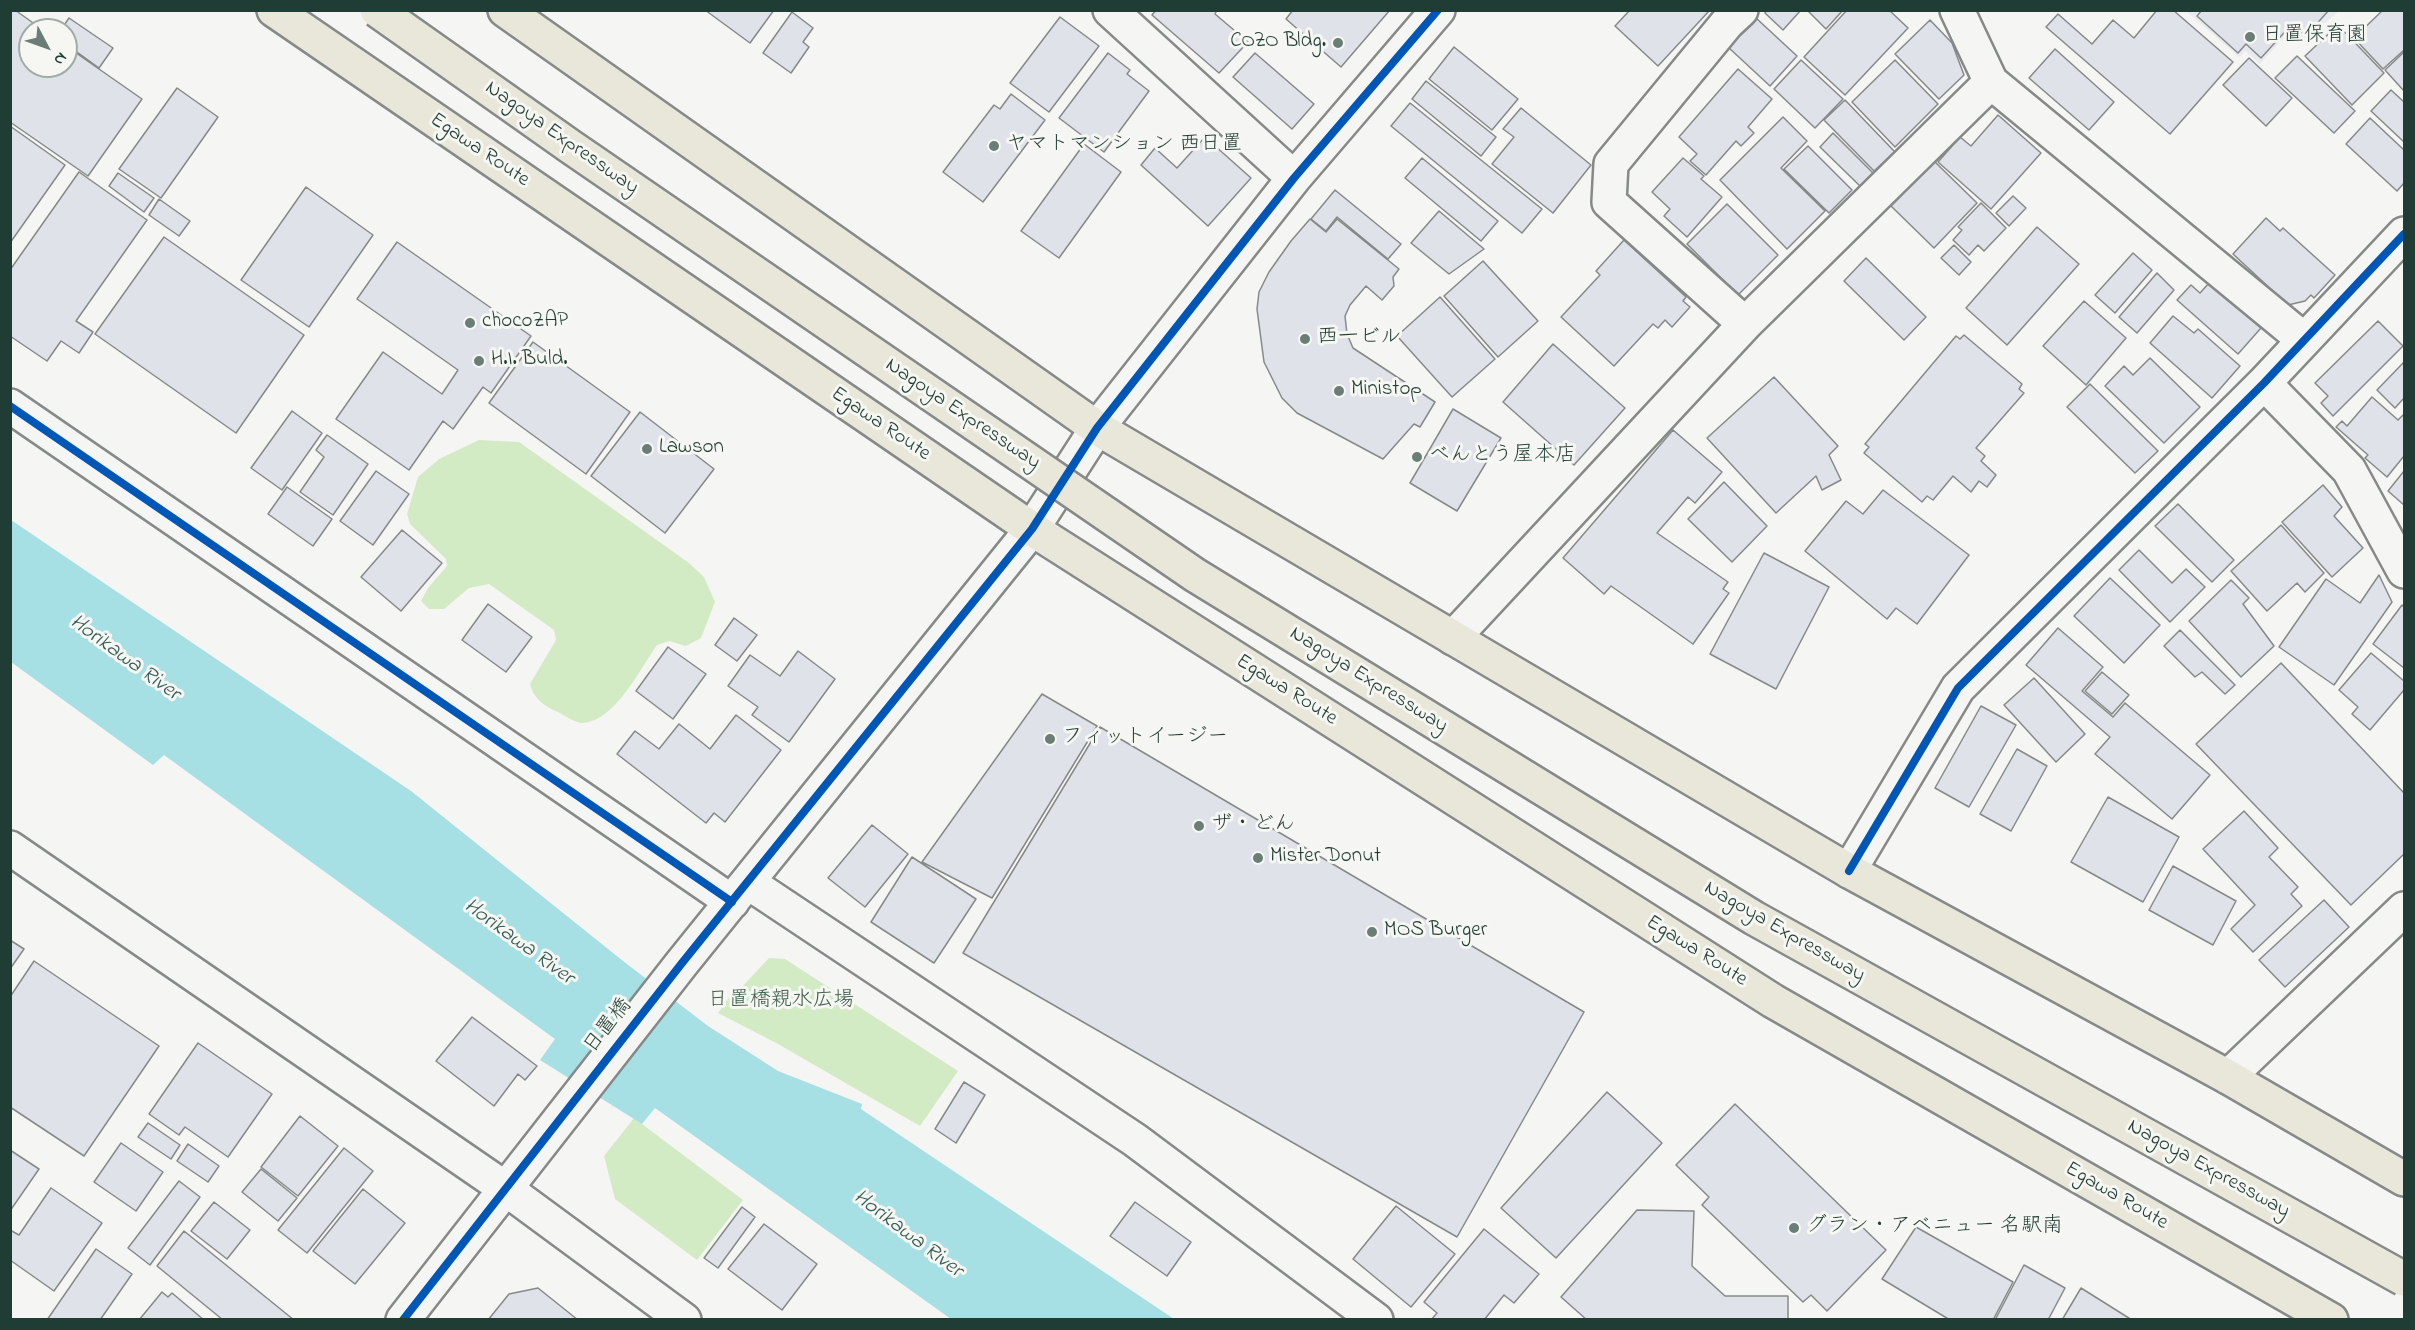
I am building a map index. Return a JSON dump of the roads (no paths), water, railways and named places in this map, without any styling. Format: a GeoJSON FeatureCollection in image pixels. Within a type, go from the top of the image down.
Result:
{"type":"FeatureCollection","features":[{"type":"Feature","properties":{"kind":"main road","name":"Egawa Route"},"geometry":{"type":"LineString","coordinates":[[274,10],[1032,529],[1773,1001],[2331,1320]]}},
{"type":"Feature","properties":{"kind":"main road","name":"Nagoya Expressway"},"geometry":{"type":"LineString","coordinates":[[377,10],[571,147],[1195,574],[1754,918],[2404,1279]]}},
{"type":"Feature","properties":{"kind":"main road"},"geometry":{"type":"LineString","coordinates":[[505,10],[1096,428],[1849,871],[2228,1077],[2404,1179]]}},
{"type":"Feature","properties":{"kind":"street"},"geometry":{"type":"LineString","coordinates":[[1110,10],[1294,178]]}},
{"type":"Feature","properties":{"kind":"street","name":"日置橋"},"geometry":{"type":"LineString","coordinates":[[403,1320],[682,963],[1032,529],[1096,428],[1294,178],[1438,10]]}},
{"type":"Feature","properties":{"kind":"street"},"geometry":{"type":"LineString","coordinates":[[1741,10],[1727,23],[1611,164],[1609,202],[1744,324]]}},
{"type":"Feature","properties":{"kind":"street"},"geometry":{"type":"LineString","coordinates":[[1957,10],[1991,82],[2303,339]]}},
{"type":"Feature","properties":{"kind":"street"},"geometry":{"type":"LineString","coordinates":[[1453,638],[1744,324],[1991,82]]}},
{"type":"Feature","properties":{"kind":"street"},"geometry":{"type":"LineString","coordinates":[[1849,871],[1958,688],[2264,383],[2404,234]]}},
{"type":"Feature","properties":{"kind":"street"},"geometry":{"type":"LineString","coordinates":[[2264,383],[2349,470],[2404,571]]}},
{"type":"Feature","properties":{"kind":"street"},"geometry":{"type":"LineString","coordinates":[[10,406],[740,892],[1135,1140],[1376,1320]]}},
{"type":"Feature","properties":{"kind":"street"},"geometry":{"type":"LineString","coordinates":[[10,848],[506,1189],[684,1320]]}},
{"type":"Feature","properties":{"kind":"street"},"geometry":{"type":"LineString","coordinates":[[2228,1077],[2404,909]]}},
{"type":"Feature","properties":{"kind":"water","name":"Horikawa River"},"geometry":{"type":"Polygon","coordinates":[[[11,520],[411,791],[708,1026],[778,1071],[862,1104],[861,1109],[1174,1319],[951,1319],[655,1108],[642,1124],[540,1060],[555,1039],[164,755],[153,765],[11,662],[11,520]]]}},
{"type":"Feature","properties":{"kind":"place","name":"日置保育園"},"geometry":{"type":"Point","coordinates":[2250,37]}},
{"type":"Feature","properties":{"kind":"place","name":"COZO Bldg."},"geometry":{"type":"Point","coordinates":[1338,43]}},
{"type":"Feature","properties":{"kind":"place","name":"ヤマトマンション 西日置"},"geometry":{"type":"Point","coordinates":[994,146]}},
{"type":"Feature","properties":{"kind":"place","name":"chocoZAP"},"geometry":{"type":"Point","coordinates":[470,323]}},
{"type":"Feature","properties":{"kind":"place","name":"西一ビル"},"geometry":{"type":"Point","coordinates":[1305,339]}},
{"type":"Feature","properties":{"kind":"place","name":"H.I. Buld."},"geometry":{"type":"Point","coordinates":[479,361]}},
{"type":"Feature","properties":{"kind":"place","name":"Ministop"},"geometry":{"type":"Point","coordinates":[1339,391]}},
{"type":"Feature","properties":{"kind":"place","name":"Lawson"},"geometry":{"type":"Point","coordinates":[647,449]}},
{"type":"Feature","properties":{"kind":"place","name":"べんとう屋本店"},"geometry":{"type":"Point","coordinates":[1417,457]}},
{"type":"Feature","properties":{"kind":"place","name":"フィットイージー"},"geometry":{"type":"Point","coordinates":[1050,739]}},
{"type":"Feature","properties":{"kind":"place","name":"ザ・どん"},"geometry":{"type":"Point","coordinates":[1199,826]}},
{"type":"Feature","properties":{"kind":"place","name":"Mister Donut"},"geometry":{"type":"Point","coordinates":[1258,858]}},
{"type":"Feature","properties":{"kind":"place","name":"MOS Burger"},"geometry":{"type":"Point","coordinates":[1372,932]}},
{"type":"Feature","properties":{"kind":"place","name":"グラン・アベニュー 名駅南"},"geometry":{"type":"Point","coordinates":[1794,1228]}},
{"type":"Feature","properties":{"kind":"park label","name":"日置橋親水広場"},"geometry":{"type":"Point","coordinates":[781,1002]}}]}
